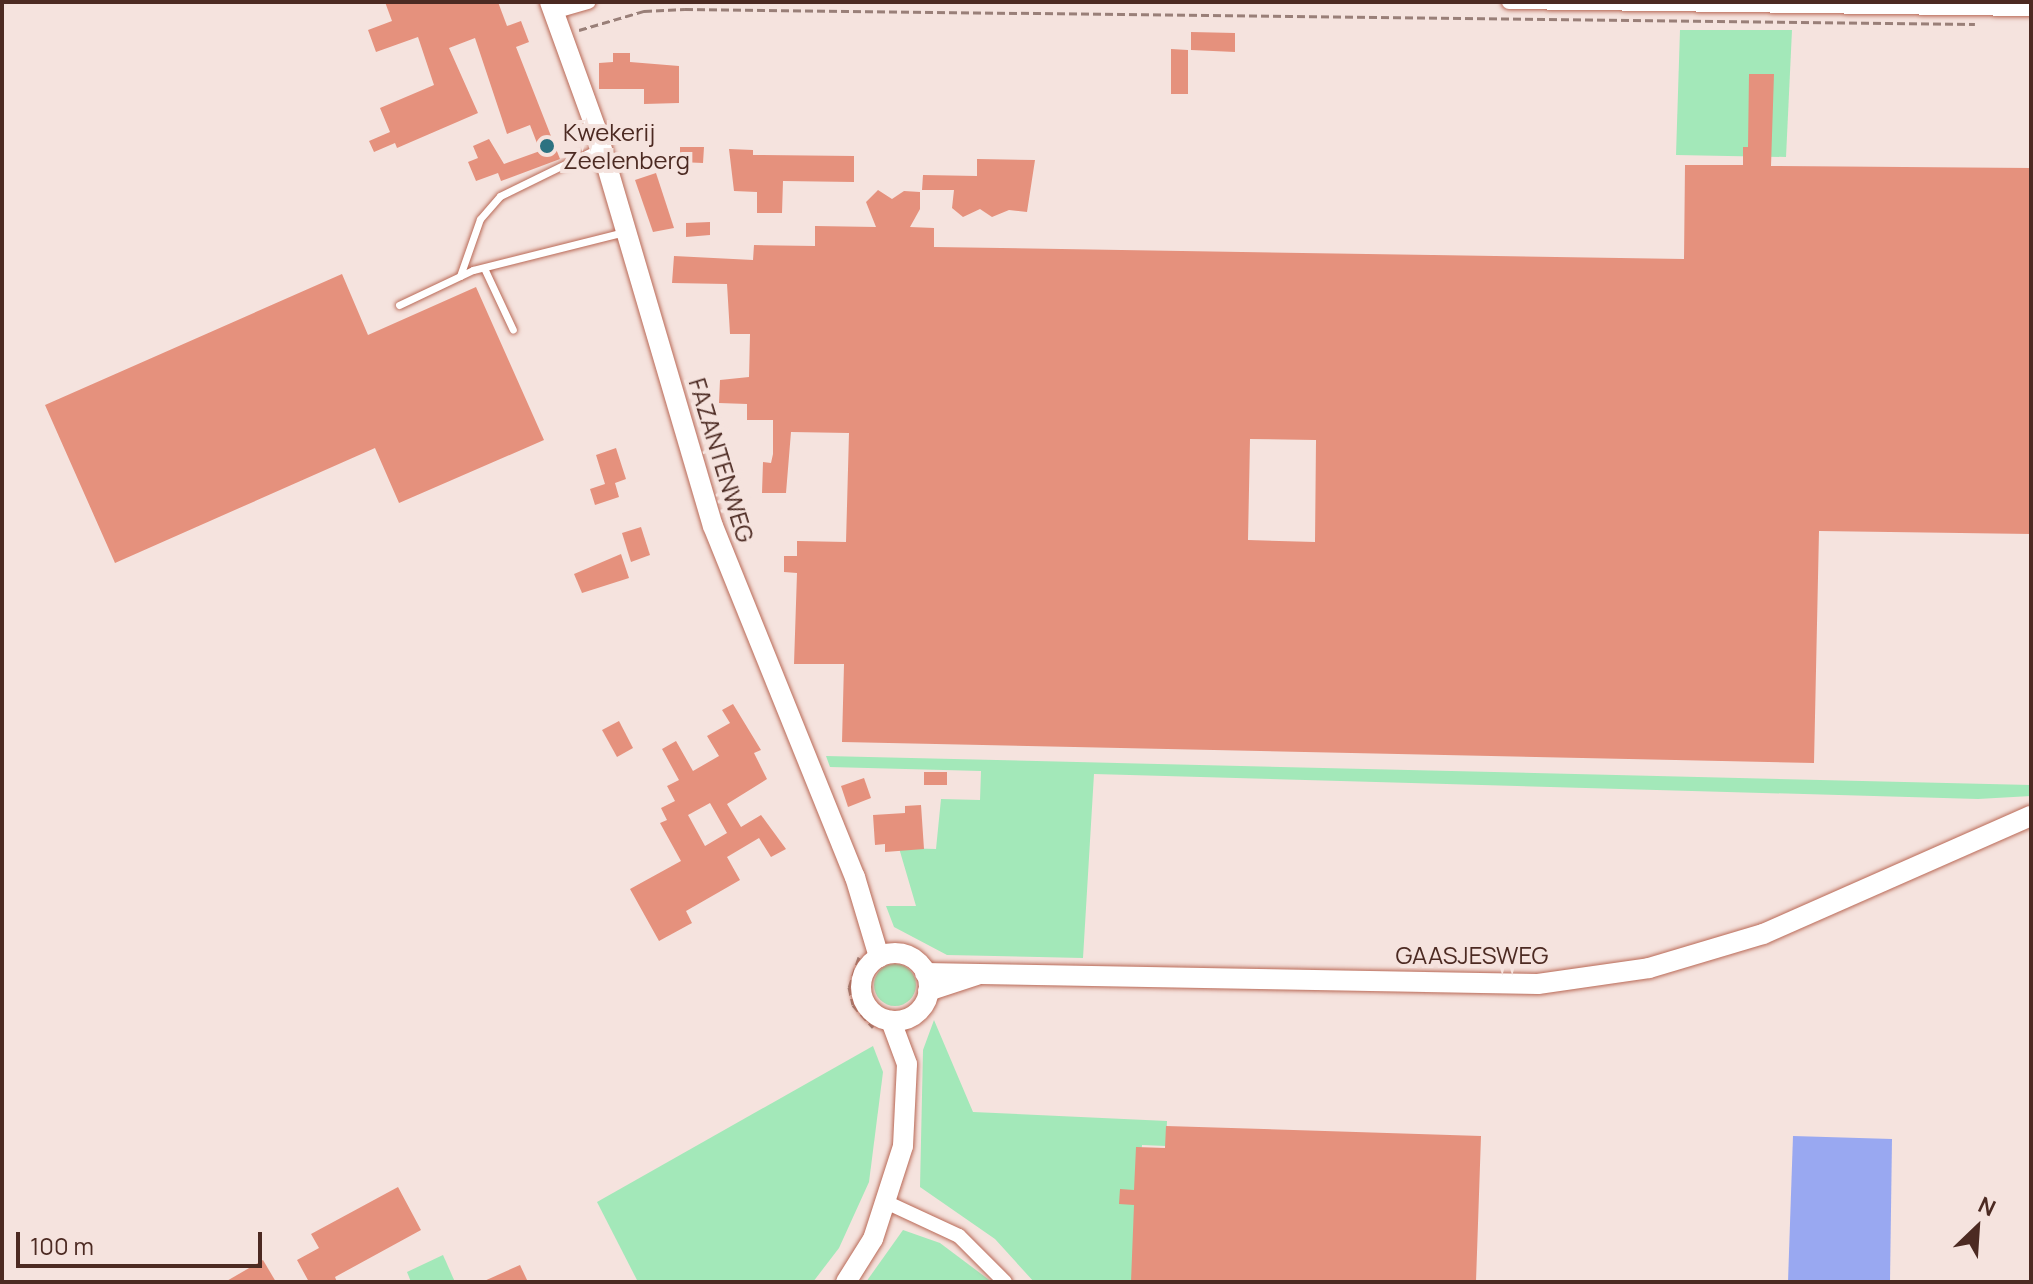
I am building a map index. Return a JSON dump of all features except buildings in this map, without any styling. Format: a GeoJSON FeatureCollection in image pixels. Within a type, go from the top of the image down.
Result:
{"type":"FeatureCollection","features":[{"type":"Feature","properties":{"kind":"main road","name":"FAZANTENWEG"},"geometry":{"type":"LineString","coordinates":[[552,7],[601,146],[713,526],[887,955]]}},
{"type":"Feature","properties":{"kind":"main road","name":"GAASJESWEG"},"geometry":{"type":"LineString","coordinates":[[927,982],[977,975],[1538,984],[1649,968],[1763,934],[2031,816]]}},
{"type":"Feature","properties":{"kind":"main road"},"geometry":{"type":"LineString","coordinates":[[887,955],[914,959],[927,982],[923,1007],[901,1019],[869,1009],[862,995],[865,970],[887,955]]}},
{"type":"Feature","properties":{"kind":"main road"},"geometry":{"type":"LineString","coordinates":[[846,1282],[888,1203],[903,1146],[904,1049],[901,1019]]}},
{"type":"Feature","properties":{"kind":"street"},"geometry":{"type":"LineString","coordinates":[[552,7],[589,2]]}},
{"type":"Feature","properties":{"kind":"street"},"geometry":{"type":"LineString","coordinates":[[1509,2],[2031,9]]}},
{"type":"Feature","properties":{"kind":"street"},"geometry":{"type":"LineString","coordinates":[[888,1203],[959,1236],[1005,1282]]}},
{"type":"Feature","properties":{"kind":"lane"},"geometry":{"type":"LineString","coordinates":[[460,276],[480,219],[500,196],[601,146]]}},
{"type":"Feature","properties":{"kind":"lane"},"geometry":{"type":"LineString","coordinates":[[399,305],[484,268],[626,231]]}},
{"type":"Feature","properties":{"kind":"lane"},"geometry":{"type":"LineString","coordinates":[[484,268],[513,330]]}},
{"type":"Feature","properties":{"kind":"path"},"geometry":{"type":"LineString","coordinates":[[562,36],[644,11],[685,9],[1933,25]]}},
{"type":"Feature","properties":{"kind":"green space"},"geometry":{"type":"Polygon","coordinates":[[[1680,30],[1792,30],[1786,157],[1676,155],[1680,30]]]}},
{"type":"Feature","properties":{"kind":"green space"},"geometry":{"type":"Polygon","coordinates":[[[826,756],[2031,785],[2031,796],[1978,799],[1094,774],[1083,958],[947,955],[894,927],[886,906],[916,906],[899,848],[936,849],[941,799],[980,800],[981,771],[830,767],[826,756]]]}},
{"type":"Feature","properties":{"kind":"green space"},"geometry":{"type":"Polygon","coordinates":[[[895,964],[910,970],[916,985],[910,1000],[895,1006],[880,1000],[874,985],[880,970],[895,964]]]}},
{"type":"Feature","properties":{"kind":"green space"},"geometry":{"type":"Polygon","coordinates":[[[934,1020],[973,1112],[1167,1121],[1166,1146],[1142,1145],[1135,1282],[1034,1282],[995,1239],[920,1187],[923,1050],[934,1020]]]}},
{"type":"Feature","properties":{"kind":"green space"},"geometry":{"type":"Polygon","coordinates":[[[873,1046],[883,1072],[869,1182],[839,1248],[813,1282],[638,1282],[597,1202],[873,1046]]]}},
{"type":"Feature","properties":{"kind":"green space"},"geometry":{"type":"Polygon","coordinates":[[[903,1230],[940,1243],[992,1282],[866,1282],[903,1230]]]}},
{"type":"Feature","properties":{"kind":"green space"},"geometry":{"type":"Polygon","coordinates":[[[443,1255],[455,1282],[411,1282],[407,1272],[443,1255]]]}},
{"type":"Feature","properties":{"kind":"water"},"geometry":{"type":"Polygon","coordinates":[[[1793,1136],[1892,1139],[1890,1282],[1788,1282],[1793,1136]]]}},
{"type":"Feature","properties":{"kind":"place","name":"Kwekerij Zeelenberg"},"geometry":{"type":"Point","coordinates":[547,146]}}]}
